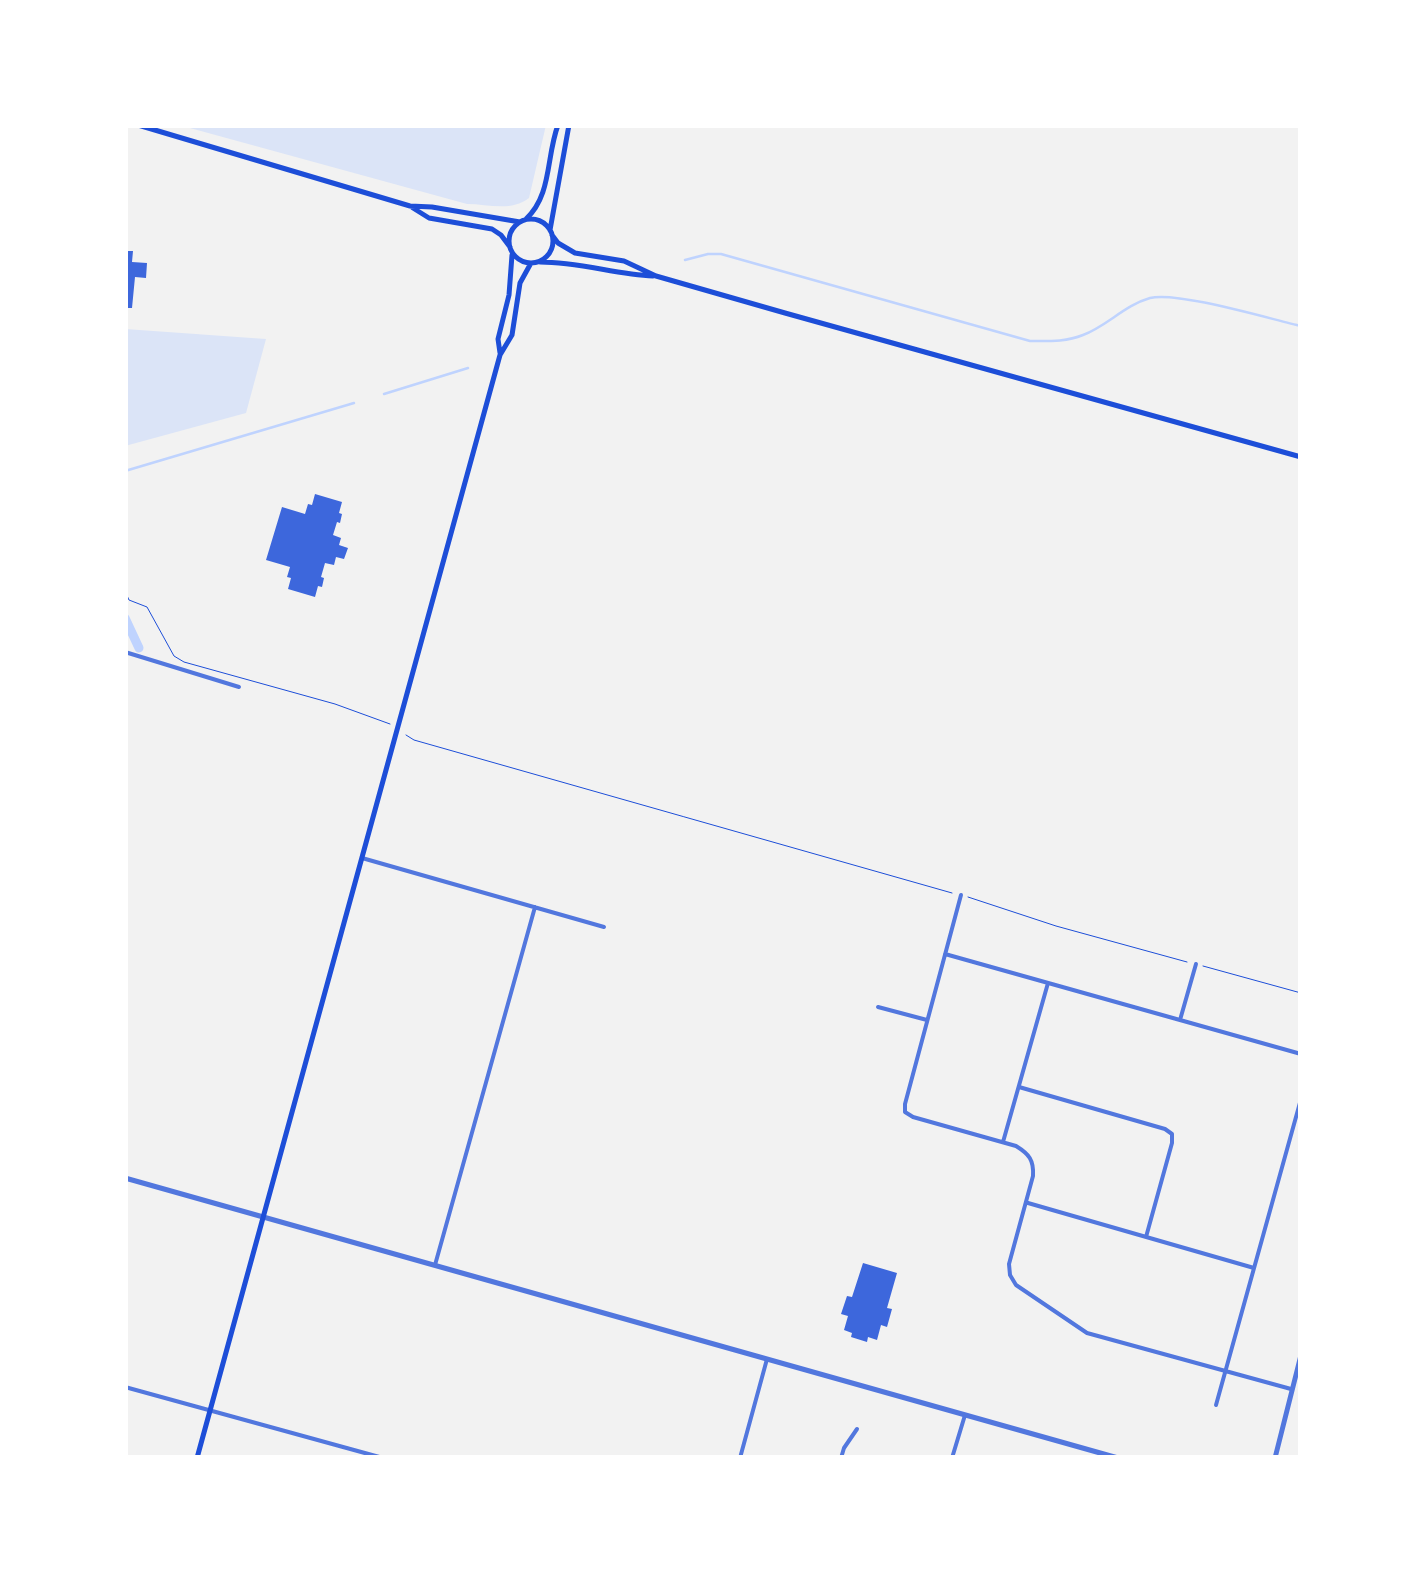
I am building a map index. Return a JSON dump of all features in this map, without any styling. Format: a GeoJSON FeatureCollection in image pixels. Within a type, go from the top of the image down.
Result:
{"type":"FeatureCollection","features":[{"type":"Feature","properties":{"kind":"main road"},"geometry":{"type":"LineString","coordinates":[[138,125],[410,206],[537,220],[558,243],[575,253],[624,261],[656,276],[1301,457]]}},
{"type":"Feature","properties":{"kind":"main road"},"geometry":{"type":"LineString","coordinates":[[500,355],[498,339],[508,294],[510,236],[544,195],[548,155],[558,125]]}},
{"type":"Feature","properties":{"kind":"main road"},"geometry":{"type":"LineString","coordinates":[[198,1458],[500,355],[512,335],[520,284],[534,262],[550,252],[569,125]]}},
{"type":"Feature","properties":{"kind":"main road"},"geometry":{"type":"LineString","coordinates":[[410,206],[429,218],[492,230],[520,260],[567,262],[625,275],[656,276]]}},
{"type":"Feature","properties":{"kind":"street"},"geometry":{"type":"LineString","coordinates":[[125,652],[239,687]]}},
{"type":"Feature","properties":{"kind":"street"},"geometry":{"type":"LineString","coordinates":[[362,858],[604,927]]}},
{"type":"Feature","properties":{"kind":"street"},"geometry":{"type":"LineString","coordinates":[[961,896],[905,1112],[1016,1146],[1028,1154],[1034,1164],[1033,1176],[1009,1264],[1016,1285],[1088,1333],[1292,1390]]}},
{"type":"Feature","properties":{"kind":"street"},"geometry":{"type":"LineString","coordinates":[[435,1265],[536,908]]}},
{"type":"Feature","properties":{"kind":"street"},"geometry":{"type":"LineString","coordinates":[[945,954],[1301,1054]]}},
{"type":"Feature","properties":{"kind":"street"},"geometry":{"type":"LineString","coordinates":[[1180,1020],[1196,964]]}},
{"type":"Feature","properties":{"kind":"street"},"geometry":{"type":"LineString","coordinates":[[1003,1142],[1048,983]]}},
{"type":"Feature","properties":{"kind":"street"},"geometry":{"type":"LineString","coordinates":[[878,1006],[927,1020]]}},
{"type":"Feature","properties":{"kind":"street"},"geometry":{"type":"LineString","coordinates":[[1019,1087],[1165,1128],[1172,1134],[1146,1237]]}},
{"type":"Feature","properties":{"kind":"street"},"geometry":{"type":"LineString","coordinates":[[1216,1405],[1301,1099]]}},
{"type":"Feature","properties":{"kind":"street"},"geometry":{"type":"LineString","coordinates":[[1294,1124],[1301,1126]]}},
{"type":"Feature","properties":{"kind":"street"},"geometry":{"type":"LineString","coordinates":[[125,1178],[1118,1458]]}},
{"type":"Feature","properties":{"kind":"street"},"geometry":{"type":"LineString","coordinates":[[1026,1203],[1254,1268]]}},
{"type":"Feature","properties":{"kind":"street"},"geometry":{"type":"LineString","coordinates":[[1275,1458],[1301,1354]]}},
{"type":"Feature","properties":{"kind":"street"},"geometry":{"type":"LineString","coordinates":[[740,1458],[768,1359]]}},
{"type":"Feature","properties":{"kind":"street"},"geometry":{"type":"LineString","coordinates":[[125,1388],[383,1458]]}},
{"type":"Feature","properties":{"kind":"street"},"geometry":{"type":"LineString","coordinates":[[952,1458],[965,1415]]}},
{"type":"Feature","properties":{"kind":"street"},"geometry":{"type":"LineString","coordinates":[[841,1458],[857,1428]]}},
{"type":"Feature","properties":{"kind":"path"},"geometry":{"type":"LineString","coordinates":[[125,591],[129,600],[147,607],[174,656],[184,662],[336,704],[390,724]]}},
{"type":"Feature","properties":{"kind":"path"},"geometry":{"type":"LineString","coordinates":[[403,732],[414,740],[1301,993]]}},
{"type":"Feature","properties":{"kind":"shaded area"},"geometry":{"type":"Polygon","coordinates":[[[179,125],[546,125],[529,198],[515,205],[499,206],[467,204],[179,125]]]}},
{"type":"Feature","properties":{"kind":"shaded area"},"geometry":{"type":"Polygon","coordinates":[[[125,329],[266,339],[246,413],[125,446],[125,329]]]}},
{"type":"Feature","properties":{"kind":"building"},"geometry":{"type":"Polygon","coordinates":[[[125,251],[133,251],[132,262],[147,263],[146,278],[135,277],[132,308],[125,308],[125,251]]]}},
{"type":"Feature","properties":{"kind":"building"},"geometry":{"type":"Polygon","coordinates":[[[315,494],[342,502],[340,523],[337,522],[333,535],[341,538],[339,545],[348,548],[344,559],[336,557],[334,565],[325,563],[322,587],[318,586],[315,597],[288,589],[290,567],[266,560],[282,507],[305,514],[315,494]]]}},
{"type":"Feature","properties":{"kind":"building"},"geometry":{"type":"Polygon","coordinates":[[[863,1263],[897,1273],[887,1308],[892,1309],[887,1327],[881,1325],[877,1340],[868,1337],[867,1342],[844,1330],[848,1316],[841,1314],[847,1296],[852,1297],[863,1263]]]}},
{"type":"Feature","properties":{"kind":"waterway"},"geometry":{"type":"LineString","coordinates":[[685,260],[721,254],[1030,341],[1077,337],[1141,301],[1163,297],[1301,326]]}},
{"type":"Feature","properties":{"kind":"waterway"},"geometry":{"type":"LineString","coordinates":[[384,394],[468,368]]}},
{"type":"Feature","properties":{"kind":"waterway"},"geometry":{"type":"LineString","coordinates":[[125,471],[354,403]]}},
{"type":"Feature","properties":{"kind":"waterway"},"geometry":{"type":"LineString","coordinates":[[125,618],[139,648]]}}]}
